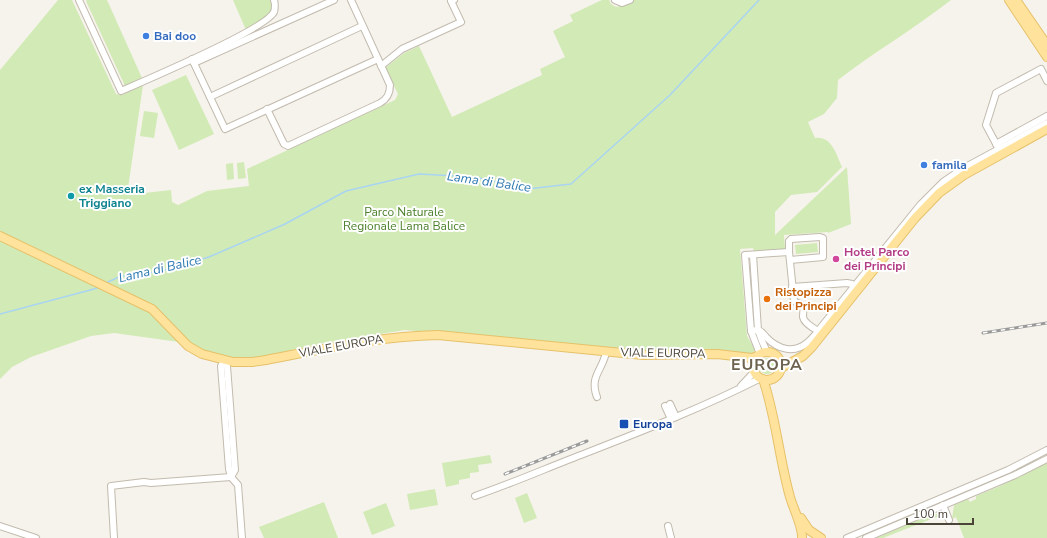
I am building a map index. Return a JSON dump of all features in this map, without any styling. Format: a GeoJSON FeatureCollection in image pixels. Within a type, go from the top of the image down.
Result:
{"type":"FeatureCollection","features":[{"type":"Feature","properties":{"kind":"main road"},"geometry":{"type":"LineString","coordinates":[[1009,0],[1047,57]]}},
{"type":"Feature","properties":{"kind":"main road"},"geometry":{"type":"LineString","coordinates":[[1016,0],[1047,45]]}},
{"type":"Feature","properties":{"kind":"main road"},"geometry":{"type":"LineString","coordinates":[[781,368],[800,358],[817,341],[839,314],[857,287],[902,236],[925,207],[949,184],[999,149],[1047,129]]}},
{"type":"Feature","properties":{"kind":"main road","name":"VIALE EUROPA"},"geometry":{"type":"LineString","coordinates":[[0,236],[152,309],[195,350],[209,357],[224,360],[252,362],[370,341],[416,336],[438,336],[652,355],[717,354],[752,358],[762,354]]}},
{"type":"Feature","properties":{"kind":"main road"},"geometry":{"type":"LineString","coordinates":[[802,538],[802,529],[788,489],[772,406],[762,378],[754,369],[755,359],[762,354],[771,353],[778,357],[790,357],[806,352]]}},
{"type":"Feature","properties":{"kind":"main road","name":"VIALE EUROPA"},"geometry":{"type":"LineString","coordinates":[[717,354],[733,358],[754,369]]}},
{"type":"Feature","properties":{"kind":"main road"},"geometry":{"type":"LineString","coordinates":[[772,406],[772,389],[774,378],[781,368],[778,357]]}},
{"type":"Feature","properties":{"kind":"main road"},"geometry":{"type":"LineString","coordinates":[[762,378],[774,378]]}},
{"type":"Feature","properties":{"kind":"main road"},"geometry":{"type":"LineString","coordinates":[[792,504],[803,523],[809,530],[820,538]]}},
{"type":"Feature","properties":{"kind":"main road"},"geometry":{"type":"LineString","coordinates":[[810,538],[820,538]]}},
{"type":"Feature","properties":{"kind":"street"},"geometry":{"type":"LineString","coordinates":[[79,0],[121,91],[334,0]]}},
{"type":"Feature","properties":{"kind":"street"},"geometry":{"type":"LineString","coordinates":[[193,61],[244,34],[267,19],[274,12],[274,0]]}},
{"type":"Feature","properties":{"kind":"street"},"geometry":{"type":"LineString","coordinates":[[267,109],[284,144],[288,146],[383,101],[388,96],[390,85],[351,0]]}},
{"type":"Feature","properties":{"kind":"street"},"geometry":{"type":"LineString","coordinates":[[381,66],[402,49],[461,22],[451,1],[454,0]]}},
{"type":"Feature","properties":{"kind":"street"},"geometry":{"type":"LineString","coordinates":[[615,0],[622,3],[630,0]]}},
{"type":"Feature","properties":{"kind":"street"},"geometry":{"type":"LineString","coordinates":[[210,97],[362,26]]}},
{"type":"Feature","properties":{"kind":"street"},"geometry":{"type":"LineString","coordinates":[[193,61],[225,129],[378,59]]}},
{"type":"Feature","properties":{"kind":"street"},"geometry":{"type":"LineString","coordinates":[[999,149],[986,126],[996,93],[1041,69],[1047,80]]}},
{"type":"Feature","properties":{"kind":"street"},"geometry":{"type":"LineString","coordinates":[[999,149],[1047,116]]}},
{"type":"Feature","properties":{"kind":"street"},"geometry":{"type":"LineString","coordinates":[[751,331],[758,330],[762,332],[767,338],[777,345],[789,350],[805,345],[857,287],[913,214],[947,179],[1047,123]]}},
{"type":"Feature","properties":{"kind":"street"},"geometry":{"type":"LineString","coordinates":[[913,214],[925,207]]}},
{"type":"Feature","properties":{"kind":"street"},"geometry":{"type":"LineString","coordinates":[[891,241],[902,236]]}},
{"type":"Feature","properties":{"kind":"street"},"geometry":{"type":"LineString","coordinates":[[790,260],[824,257],[823,238],[790,239],[789,241],[789,252],[794,301],[803,306],[803,318],[805,322],[818,331]]}},
{"type":"Feature","properties":{"kind":"street"},"geometry":{"type":"LineString","coordinates":[[762,354],[751,331],[745,255],[789,252]]}},
{"type":"Feature","properties":{"kind":"street"},"geometry":{"type":"LineString","coordinates":[[753,255],[758,330],[762,342],[762,354]]}},
{"type":"Feature","properties":{"kind":"street"},"geometry":{"type":"LineString","coordinates":[[746,274],[754,273]]}},
{"type":"Feature","properties":{"kind":"street"},"geometry":{"type":"LineString","coordinates":[[792,287],[846,283],[857,287]]}},
{"type":"Feature","properties":{"kind":"street"},"geometry":{"type":"LineString","coordinates":[[818,331],[839,314]]}},
{"type":"Feature","properties":{"kind":"street"},"geometry":{"type":"LineString","coordinates":[[597,397],[595,391],[596,373],[606,356],[606,352]]}},
{"type":"Feature","properties":{"kind":"street"},"geometry":{"type":"LineString","coordinates":[[224,360],[227,366],[235,470],[231,477]]}},
{"type":"Feature","properties":{"kind":"street"},"geometry":{"type":"LineString","coordinates":[[734,392],[754,369]]}},
{"type":"Feature","properties":{"kind":"street"},"geometry":{"type":"LineString","coordinates":[[475,496],[508,485],[673,418],[734,392],[762,378]]}},
{"type":"Feature","properties":{"kind":"street"},"geometry":{"type":"LineString","coordinates":[[668,405],[673,418]]}},
{"type":"Feature","properties":{"kind":"street"},"geometry":{"type":"LineString","coordinates":[[847,538],[1008,470],[1047,450]]}},
{"type":"Feature","properties":{"kind":"street"},"geometry":{"type":"LineString","coordinates":[[866,538],[1014,475],[1047,459]]}},
{"type":"Feature","properties":{"kind":"street"},"geometry":{"type":"LineString","coordinates":[[114,538],[111,486],[144,482],[151,483],[231,477]]}},
{"type":"Feature","properties":{"kind":"street"},"geometry":{"type":"LineString","coordinates":[[231,477],[238,485],[242,538]]}},
{"type":"Feature","properties":{"kind":"street"},"geometry":{"type":"LineString","coordinates":[[943,505],[949,520]]}},
{"type":"Feature","properties":{"kind":"street"},"geometry":{"type":"LineString","coordinates":[[0,526],[36,538]]}},
{"type":"Feature","properties":{"kind":"street"},"geometry":{"type":"LineString","coordinates":[[668,526],[671,538]]}},
{"type":"Feature","properties":{"kind":"green space","name":"Parco Naturale Regionale Lama Balice"},"geometry":{"type":"Polygon","coordinates":[[[58,0],[72,0],[116,94],[122,95],[143,85],[127,195],[171,190],[172,202],[178,205],[207,191],[249,186],[247,169],[395,100],[398,94],[385,68],[404,53],[419,46],[452,117],[542,75],[540,69],[565,57],[553,31],[573,21],[570,15],[602,0],[609,0],[611,4],[616,7],[629,4],[633,0],[951,0],[838,80],[837,98],[824,114],[808,122],[815,138],[826,140],[833,147],[842,167],[817,192],[791,195],[775,212],[775,235],[847,167],[851,224],[828,233],[784,235],[785,249],[754,252],[753,248],[740,249],[747,336],[755,350],[749,355],[722,350],[648,351],[532,343],[405,330],[324,343],[257,358],[224,357],[179,342],[114,333],[91,336],[31,357],[12,367],[0,379],[0,70],[58,0]]]}},
{"type":"Feature","properties":{"kind":"green space"},"geometry":{"type":"Polygon","coordinates":[[[107,0],[142,78],[125,86],[86,1],[107,0]]]}},
{"type":"Feature","properties":{"kind":"green space"},"geometry":{"type":"Polygon","coordinates":[[[233,0],[270,0],[273,8],[269,15],[246,30],[233,0]]]}},
{"type":"Feature","properties":{"kind":"green space"},"geometry":{"type":"Polygon","coordinates":[[[186,75],[214,134],[179,150],[152,90],[186,75]]]}},
{"type":"Feature","properties":{"kind":"green space"},"geometry":{"type":"Polygon","coordinates":[[[144,111],[158,113],[154,138],[140,136],[144,111]]]}},
{"type":"Feature","properties":{"kind":"green space"},"geometry":{"type":"Polygon","coordinates":[[[244,162],[246,178],[238,179],[237,163],[244,162]]]}},
{"type":"Feature","properties":{"kind":"green space"},"geometry":{"type":"Polygon","coordinates":[[[233,163],[234,179],[227,180],[226,164],[233,163]]]}},
{"type":"Feature","properties":{"kind":"green space"},"geometry":{"type":"Polygon","coordinates":[[[817,243],[818,252],[796,254],[795,245],[817,243]]]}},
{"type":"Feature","properties":{"kind":"green space"},"geometry":{"type":"Polygon","coordinates":[[[767,358],[773,360],[775,366],[773,372],[767,374],[761,372],[759,366],[761,360],[767,358]]]}},
{"type":"Feature","properties":{"kind":"green space"},"geometry":{"type":"Polygon","coordinates":[[[490,455],[492,463],[478,465],[479,472],[470,473],[470,478],[459,480],[459,484],[446,487],[442,463],[490,455]]]}},
{"type":"Feature","properties":{"kind":"green space"},"geometry":{"type":"Polygon","coordinates":[[[1047,463],[1047,538],[964,538],[956,517],[952,519],[954,505],[968,499],[970,502],[976,499],[976,496],[1047,463]]]}},
{"type":"Feature","properties":{"kind":"green space"},"geometry":{"type":"Polygon","coordinates":[[[435,489],[438,505],[410,510],[407,494],[435,489]]]}},
{"type":"Feature","properties":{"kind":"green space"},"geometry":{"type":"Polygon","coordinates":[[[527,493],[537,518],[524,523],[515,498],[527,493]]]}},
{"type":"Feature","properties":{"kind":"green space"},"geometry":{"type":"Polygon","coordinates":[[[324,502],[338,538],[264,538],[259,527],[324,502]]]}},
{"type":"Feature","properties":{"kind":"green space"},"geometry":{"type":"Polygon","coordinates":[[[386,503],[395,526],[372,535],[363,512],[386,503]]]}},
{"type":"Feature","properties":{"kind":"green space"},"geometry":{"type":"Polygon","coordinates":[[[935,513],[939,516],[883,538],[876,538],[935,513]]]}},
{"type":"Feature","properties":{"kind":"waterway","name":"Lama di Balice"},"geometry":{"type":"LineString","coordinates":[[106,283],[121,276],[158,272],[209,257],[285,224],[346,191],[419,174],[475,177],[527,189],[571,184],[670,95],[759,0]]}},
{"type":"Feature","properties":{"kind":"waterway","name":"Lama di Balice"},"geometry":{"type":"LineString","coordinates":[[0,314],[99,287]]}},
{"type":"Feature","properties":{"kind":"railway"},"geometry":{"type":"LineString","coordinates":[[983,333],[1047,323]]}},
{"type":"Feature","properties":{"kind":"railway"},"geometry":{"type":"LineString","coordinates":[[505,474],[587,441]]}},
{"type":"Feature","properties":{"kind":"place","name":"Bai doo"},"geometry":{"type":"Point","coordinates":[146,36]}},
{"type":"Feature","properties":{"kind":"place","name":"famila"},"geometry":{"type":"Point","coordinates":[924,165]}},
{"type":"Feature","properties":{"kind":"place","name":"ex Masseria Triggiano"},"geometry":{"type":"Point","coordinates":[71,196]}},
{"type":"Feature","properties":{"kind":"place","name":"Hotel Parco dei Principi"},"geometry":{"type":"Point","coordinates":[836,259]}},
{"type":"Feature","properties":{"kind":"place","name":"Ristopizza dei Principi"},"geometry":{"type":"Point","coordinates":[767,299]}},
{"type":"Feature","properties":{"kind":"place","name":"Europa"},"geometry":{"type":"Point","coordinates":[624,424]}},
{"type":"Feature","properties":{"kind":"district","name":"EUROPA"},"geometry":{"type":"Point","coordinates":[767,365]}}]}
